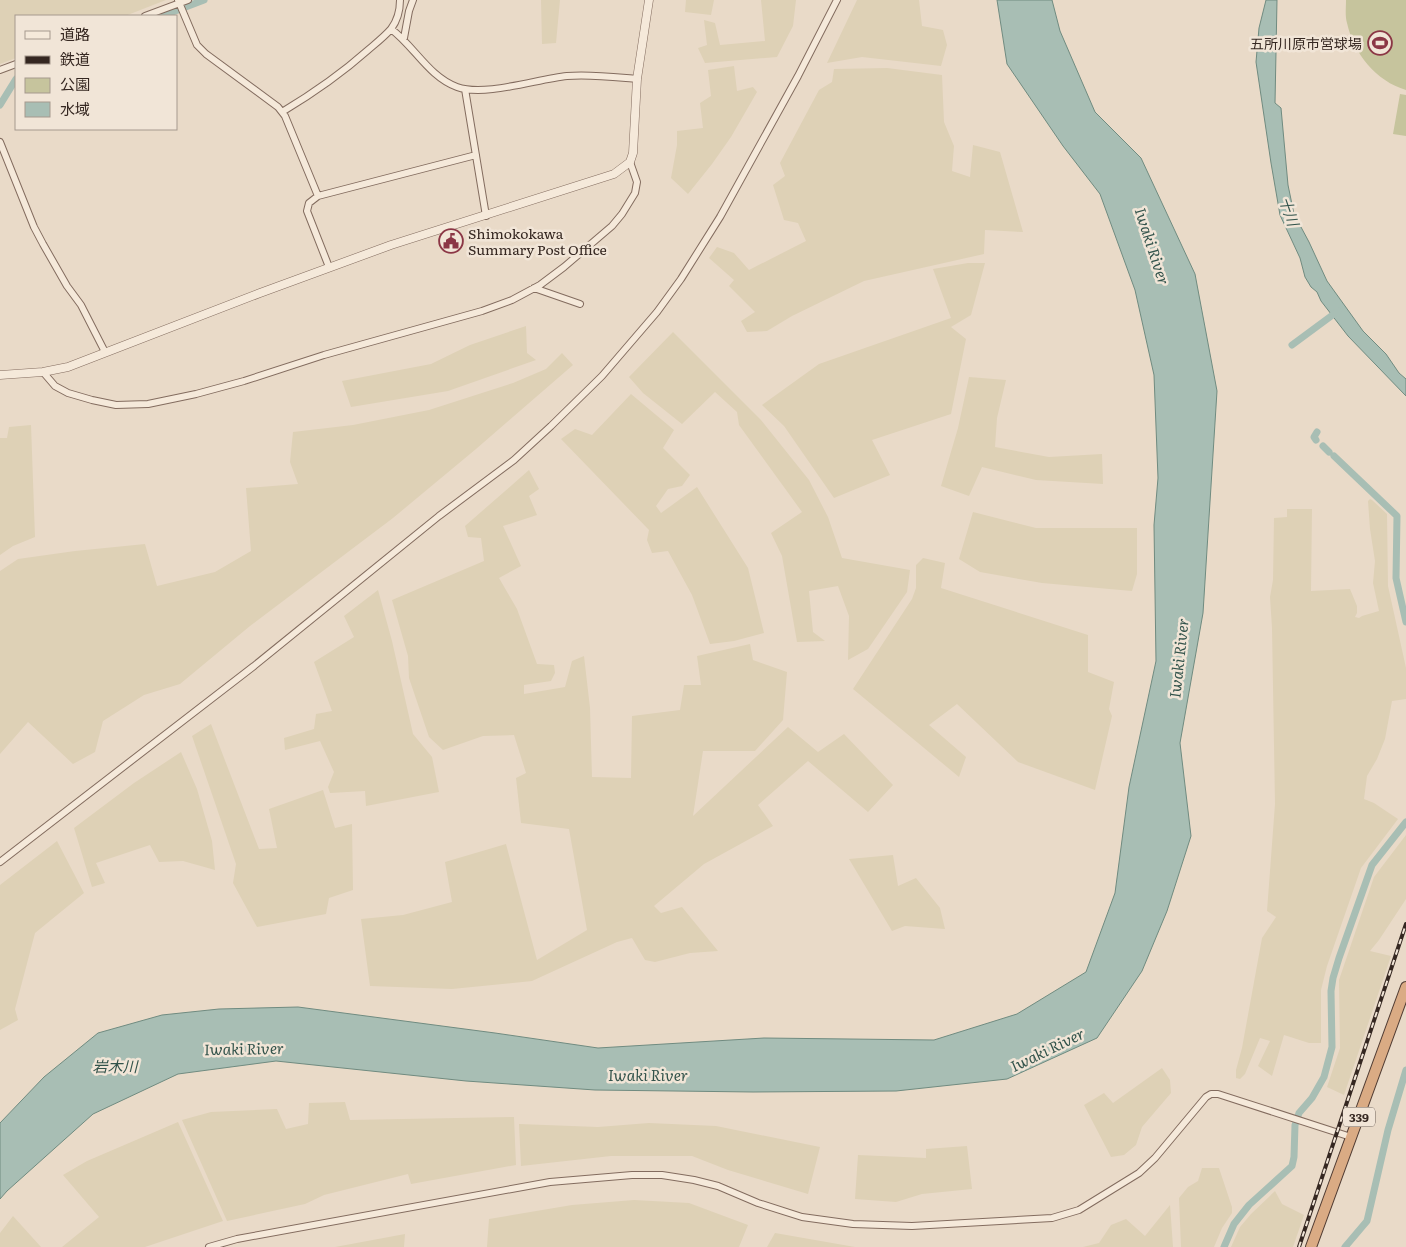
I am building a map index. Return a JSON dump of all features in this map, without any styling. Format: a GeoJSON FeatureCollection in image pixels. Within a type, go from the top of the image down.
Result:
{"type":"FeatureCollection","features":[{"type":"Feature","properties":{"kind":"highway","name":"339"},"geometry":{"type":"LineString","coordinates":[[1311,1247],[1406,987]]}},
{"type":"Feature","properties":{"kind":"street"},"geometry":{"type":"LineString","coordinates":[[148,15],[180,5],[188,0]]}},
{"type":"Feature","properties":{"kind":"street"},"geometry":{"type":"LineString","coordinates":[[282,112],[318,90],[356,61],[391,29],[397,18],[400,0]]}},
{"type":"Feature","properties":{"kind":"street"},"geometry":{"type":"LineString","coordinates":[[404,38],[413,0]]}},
{"type":"Feature","properties":{"kind":"street"},"geometry":{"type":"LineString","coordinates":[[0,375],[43,372],[68,367],[329,267],[614,174],[630,162],[633,153],[636,79],[649,0]]}},
{"type":"Feature","properties":{"kind":"street"},"geometry":{"type":"LineString","coordinates":[[0,862],[254,666],[439,516],[514,460],[602,376],[657,312],[681,279],[720,217],[798,76],[837,0]]}},
{"type":"Feature","properties":{"kind":"street"},"geometry":{"type":"LineString","coordinates":[[180,5],[198,45],[278,107],[286,116],[318,196]]}},
{"type":"Feature","properties":{"kind":"street"},"geometry":{"type":"LineString","coordinates":[[391,29],[404,38],[425,64],[443,79],[465,89],[510,87],[568,76],[605,76],[636,79]]}},
{"type":"Feature","properties":{"kind":"street"},"geometry":{"type":"LineString","coordinates":[[0,70],[15,64]]}},
{"type":"Feature","properties":{"kind":"street"},"geometry":{"type":"LineString","coordinates":[[465,89],[486,216]]}},
{"type":"Feature","properties":{"kind":"street"},"geometry":{"type":"LineString","coordinates":[[0,142],[34,226],[67,286],[81,305],[105,352]]}},
{"type":"Feature","properties":{"kind":"street"},"geometry":{"type":"LineString","coordinates":[[329,267],[307,211],[309,204],[318,196],[476,155]]}},
{"type":"Feature","properties":{"kind":"street"},"geometry":{"type":"LineString","coordinates":[[43,372],[55,386],[92,400],[116,405],[148,404],[244,381],[324,355],[482,311],[512,300],[534,288],[564,267],[622,214],[635,193],[637,182],[630,162]]}},
{"type":"Feature","properties":{"kind":"street"},"geometry":{"type":"LineString","coordinates":[[534,288],[580,304]]}},
{"type":"Feature","properties":{"kind":"street"},"geometry":{"type":"LineString","coordinates":[[209,1247],[264,1234],[550,1182],[632,1175],[662,1175],[694,1180],[718,1186],[758,1203],[802,1217],[853,1224],[912,1226],[1052,1218],[1078,1210],[1106,1195],[1139,1173],[1155,1158],[1186,1120],[1211,1094],[1218,1094],[1352,1137]]}},
{"type":"Feature","properties":{"kind":"shaded area"},"geometry":{"type":"Polygon","coordinates":[[[0,0],[166,0],[128,15],[15,15],[15,58],[0,64],[0,0]]]}},
{"type":"Feature","properties":{"kind":"shaded area"},"geometry":{"type":"Polygon","coordinates":[[[541,0],[560,0],[556,43],[542,44],[541,0]]]}},
{"type":"Feature","properties":{"kind":"shaded area"},"geometry":{"type":"Polygon","coordinates":[[[686,0],[714,0],[711,15],[685,12],[686,0]]]}},
{"type":"Feature","properties":{"kind":"shaded area"},"geometry":{"type":"Polygon","coordinates":[[[761,0],[796,0],[793,26],[777,57],[705,63],[698,48],[707,45],[704,20],[715,23],[720,45],[765,41],[761,0]]]}},
{"type":"Feature","properties":{"kind":"shaded area"},"geometry":{"type":"Polygon","coordinates":[[[857,0],[919,0],[922,26],[943,30],[947,45],[941,66],[862,57],[827,63],[857,0]]]}},
{"type":"Feature","properties":{"kind":"shaded area"},"geometry":{"type":"Polygon","coordinates":[[[734,66],[737,91],[753,87],[757,92],[731,137],[688,194],[671,178],[677,145],[677,131],[703,128],[700,103],[711,96],[708,70],[734,66]]]}},
{"type":"Feature","properties":{"kind":"shaded area"},"geometry":{"type":"Polygon","coordinates":[[[887,68],[942,75],[944,122],[954,146],[952,171],[970,177],[973,145],[1000,152],[1023,232],[985,230],[984,254],[864,281],[792,316],[767,331],[747,332],[741,321],[755,312],[729,286],[734,280],[709,258],[717,247],[734,253],[749,270],[806,241],[798,223],[784,220],[773,185],[785,176],[780,163],[819,90],[832,82],[834,69],[887,68]]]}},
{"type":"Feature","properties":{"kind":"shaded area"},"geometry":{"type":"Polygon","coordinates":[[[968,263],[985,263],[971,315],[951,327],[966,339],[951,414],[872,440],[890,475],[834,498],[784,426],[762,405],[819,364],[951,318],[933,269],[968,263]]]}},
{"type":"Feature","properties":{"kind":"shaded area"},"geometry":{"type":"Polygon","coordinates":[[[526,326],[527,353],[536,360],[448,391],[351,407],[342,381],[431,364],[470,345],[526,326]]]}},
{"type":"Feature","properties":{"kind":"shaded area"},"geometry":{"type":"Polygon","coordinates":[[[673,332],[761,420],[809,480],[828,517],[842,558],[910,570],[907,592],[868,649],[848,660],[849,616],[838,586],[809,591],[813,632],[825,641],[797,642],[782,556],[771,533],[802,512],[739,425],[737,412],[715,392],[682,424],[643,393],[629,377],[673,332]]]}},
{"type":"Feature","properties":{"kind":"shaded area"},"geometry":{"type":"Polygon","coordinates":[[[562,353],[573,365],[393,518],[250,626],[180,684],[144,695],[103,721],[95,752],[73,764],[28,722],[0,754],[0,571],[18,559],[145,544],[157,586],[215,572],[251,551],[246,488],[298,484],[290,462],[293,432],[353,425],[429,410],[513,383],[546,369],[562,353]]]}},
{"type":"Feature","properties":{"kind":"shaded area"},"geometry":{"type":"Polygon","coordinates":[[[969,377],[1006,380],[997,418],[995,447],[1049,457],[1102,454],[1103,484],[1036,480],[982,467],[969,496],[941,486],[958,428],[969,377]]]}},
{"type":"Feature","properties":{"kind":"shaded area"},"geometry":{"type":"Polygon","coordinates":[[[631,394],[674,430],[663,448],[690,475],[682,486],[668,489],[656,506],[661,513],[697,487],[748,568],[764,633],[734,641],[710,644],[692,595],[668,551],[652,553],[647,540],[649,530],[561,439],[575,429],[592,435],[631,394]]]}},
{"type":"Feature","properties":{"kind":"shaded area"},"geometry":{"type":"Polygon","coordinates":[[[31,425],[35,537],[13,546],[0,555],[0,438],[7,438],[9,427],[31,425]]]}},
{"type":"Feature","properties":{"kind":"shaded area"},"geometry":{"type":"Polygon","coordinates":[[[529,470],[539,489],[529,496],[537,515],[503,526],[521,566],[499,578],[517,609],[537,664],[554,665],[555,673],[551,681],[524,685],[524,694],[565,687],[572,661],[584,656],[590,708],[592,777],[631,778],[632,716],[680,710],[684,685],[701,685],[697,656],[750,644],[753,660],[787,672],[783,720],[755,751],[703,751],[693,816],[788,727],[818,752],[844,734],[893,785],[868,812],[808,761],[758,805],[773,826],[704,864],[654,906],[661,913],[682,907],[718,951],[690,953],[655,962],[645,960],[632,938],[617,942],[532,981],[452,989],[370,986],[361,919],[403,915],[452,902],[445,862],[506,844],[537,960],[587,930],[569,829],[521,823],[516,778],[526,773],[514,735],[483,736],[443,750],[429,737],[409,678],[408,656],[392,600],[484,561],[481,538],[468,537],[465,526],[529,470]]]}},
{"type":"Feature","properties":{"kind":"shaded area"},"geometry":{"type":"Polygon","coordinates":[[[1370,499],[1387,514],[1388,586],[1406,668],[1406,699],[1392,701],[1385,739],[1377,759],[1367,776],[1364,799],[1374,803],[1398,819],[1361,868],[1327,966],[1321,990],[1321,1043],[1309,1043],[1284,1035],[1272,1076],[1258,1066],[1270,1041],[1260,1038],[1245,1074],[1240,1079],[1236,1078],[1236,1070],[1242,1048],[1262,938],[1276,917],[1267,911],[1275,804],[1270,597],[1273,580],[1274,518],[1287,517],[1287,509],[1312,509],[1311,591],[1350,589],[1357,606],[1355,617],[1359,618],[1379,611],[1373,583],[1375,561],[1370,529],[1368,501],[1370,499]]]}},
{"type":"Feature","properties":{"kind":"shaded area"},"geometry":{"type":"Polygon","coordinates":[[[973,512],[1036,528],[1137,528],[1137,574],[1132,591],[1042,583],[980,572],[959,559],[973,512]]]}},
{"type":"Feature","properties":{"kind":"shaded area"},"geometry":{"type":"Polygon","coordinates":[[[923,558],[945,563],[941,588],[1088,635],[1088,672],[1114,682],[1109,709],[1112,716],[1095,790],[1018,762],[957,704],[929,725],[966,757],[959,777],[853,689],[912,599],[916,588],[916,565],[923,558]]]}},
{"type":"Feature","properties":{"kind":"shaded area"},"geometry":{"type":"Polygon","coordinates":[[[378,590],[392,641],[413,734],[432,757],[439,792],[366,806],[365,791],[330,793],[328,787],[334,772],[320,741],[285,750],[284,738],[314,729],[316,714],[332,711],[314,662],[354,637],[344,616],[378,590]]]}},
{"type":"Feature","properties":{"kind":"shaded area"},"geometry":{"type":"Polygon","coordinates":[[[211,724],[259,849],[277,848],[269,809],[323,790],[335,828],[352,824],[353,890],[329,898],[326,914],[257,927],[233,883],[236,864],[192,736],[211,724]]]}},
{"type":"Feature","properties":{"kind":"shaded area"},"geometry":{"type":"Polygon","coordinates":[[[181,752],[197,789],[212,841],[215,870],[183,861],[159,862],[150,845],[96,863],[105,883],[92,887],[74,828],[134,783],[181,752]]]}},
{"type":"Feature","properties":{"kind":"shaded area"},"geometry":{"type":"Polygon","coordinates":[[[1406,835],[1406,899],[1370,951],[1391,956],[1344,1095],[1327,1087],[1340,1048],[1339,980],[1374,877],[1406,835]]]}},
{"type":"Feature","properties":{"kind":"shaded area"},"geometry":{"type":"Polygon","coordinates":[[[57,841],[84,893],[35,933],[15,1009],[18,1020],[0,1030],[0,885],[57,841]]]}},
{"type":"Feature","properties":{"kind":"shaded area"},"geometry":{"type":"Polygon","coordinates":[[[893,855],[898,886],[916,878],[940,908],[945,929],[905,926],[892,931],[849,859],[893,855]]]}},
{"type":"Feature","properties":{"kind":"shaded area"},"geometry":{"type":"Polygon","coordinates":[[[1162,1068],[1170,1080],[1171,1093],[1142,1127],[1136,1145],[1124,1155],[1111,1157],[1084,1105],[1104,1093],[1113,1103],[1162,1068]]]}},
{"type":"Feature","properties":{"kind":"shaded area"},"geometry":{"type":"Polygon","coordinates":[[[345,1102],[350,1120],[514,1117],[516,1165],[411,1184],[408,1174],[324,1195],[305,1204],[227,1221],[182,1120],[211,1112],[277,1109],[286,1129],[308,1124],[309,1103],[345,1102]]]}},
{"type":"Feature","properties":{"kind":"shaded area"},"geometry":{"type":"Polygon","coordinates":[[[178,1122],[223,1221],[145,1247],[62,1247],[99,1217],[63,1175],[87,1161],[178,1122]]]}},
{"type":"Feature","properties":{"kind":"shaded area"},"geometry":{"type":"Polygon","coordinates":[[[649,1123],[716,1126],[820,1147],[808,1194],[728,1170],[692,1156],[611,1156],[521,1166],[519,1124],[598,1127],[649,1123]]]}},
{"type":"Feature","properties":{"kind":"shaded area"},"geometry":{"type":"Polygon","coordinates":[[[967,1146],[972,1189],[922,1194],[896,1202],[855,1199],[858,1155],[926,1158],[926,1149],[967,1146]]]}},
{"type":"Feature","properties":{"kind":"shaded area"},"geometry":{"type":"Polygon","coordinates":[[[1202,1168],[1219,1168],[1232,1207],[1232,1213],[1222,1228],[1214,1247],[1181,1247],[1179,1198],[1188,1187],[1198,1181],[1202,1168]]]}},
{"type":"Feature","properties":{"kind":"shaded area"},"geometry":{"type":"Polygon","coordinates":[[[1275,1191],[1282,1204],[1304,1215],[1293,1247],[1231,1247],[1240,1227],[1275,1191]]]}},
{"type":"Feature","properties":{"kind":"shaded area"},"geometry":{"type":"Polygon","coordinates":[[[634,1200],[689,1203],[748,1225],[739,1247],[487,1247],[489,1219],[572,1205],[634,1200]]]}},
{"type":"Feature","properties":{"kind":"shaded area"},"geometry":{"type":"Polygon","coordinates":[[[1170,1205],[1173,1247],[1083,1247],[1099,1243],[1111,1225],[1126,1219],[1145,1236],[1170,1205]]]}},
{"type":"Feature","properties":{"kind":"shaded area"},"geometry":{"type":"Polygon","coordinates":[[[13,1216],[41,1247],[0,1247],[0,1233],[13,1216]]]}},
{"type":"Feature","properties":{"kind":"shaded area"},"geometry":{"type":"Polygon","coordinates":[[[775,1233],[855,1247],[767,1247],[775,1233]]]}},
{"type":"Feature","properties":{"kind":"shaded area"},"geometry":{"type":"Polygon","coordinates":[[[405,1234],[404,1247],[335,1247],[405,1234]]]}},
{"type":"Feature","properties":{"kind":"green space","name":"五所川原市営球場"},"geometry":{"type":"Polygon","coordinates":[[[1346,0],[1406,0],[1406,90],[1395,86],[1376,73],[1361,55],[1350,34],[1347,23],[1346,0]]]}},
{"type":"Feature","properties":{"kind":"green space"},"geometry":{"type":"Polygon","coordinates":[[[1400,94],[1406,95],[1406,136],[1393,134],[1400,94]]]}},
{"type":"Feature","properties":{"kind":"water","name":"岩木川"},"geometry":{"type":"Polygon","coordinates":[[[997,0],[1052,0],[1060,31],[1095,112],[1141,158],[1195,274],[1217,391],[1203,613],[1180,743],[1191,836],[1167,911],[1142,971],[1097,1038],[1007,1079],[896,1091],[595,1090],[466,1081],[276,1061],[178,1074],[93,1114],[0,1199],[0,1123],[44,1077],[98,1033],[162,1015],[219,1009],[298,1007],[598,1048],[764,1038],[934,1040],[1017,1014],[1086,972],[1115,893],[1129,787],[1156,661],[1154,525],[1158,478],[1154,375],[1135,290],[1100,194],[1063,146],[1007,64],[997,0]]]}},
{"type":"Feature","properties":{"kind":"water","name":"十川"},"geometry":{"type":"Polygon","coordinates":[[[1266,0],[1277,0],[1275,103],[1281,108],[1288,185],[1294,214],[1327,281],[1363,331],[1386,354],[1399,373],[1406,379],[1406,396],[1348,336],[1321,301],[1317,292],[1311,287],[1305,277],[1300,258],[1280,215],[1256,62],[1259,28],[1266,0]]]}},
{"type":"Feature","properties":{"kind":"waterway"},"geometry":{"type":"LineString","coordinates":[[165,15],[204,0]]}},
{"type":"Feature","properties":{"kind":"waterway"},"geometry":{"type":"LineString","coordinates":[[0,105],[15,81]]}},
{"type":"Feature","properties":{"kind":"waterway"},"geometry":{"type":"LineString","coordinates":[[1292,345],[1338,311]]}},
{"type":"Feature","properties":{"kind":"waterway"},"geometry":{"type":"LineString","coordinates":[[1316,440],[1314,437],[1317,432]]}},
{"type":"Feature","properties":{"kind":"waterway"},"geometry":{"type":"LineString","coordinates":[[1323,446],[1329,452]]}},
{"type":"Feature","properties":{"kind":"waterway"},"geometry":{"type":"LineString","coordinates":[[1334,456],[1397,516],[1396,578],[1406,622]]}},
{"type":"Feature","properties":{"kind":"waterway"},"geometry":{"type":"LineString","coordinates":[[1224,1247],[1234,1224],[1249,1205],[1292,1166],[1295,1125],[1299,1113],[1312,1098],[1324,1077],[1332,1047],[1331,991],[1339,958],[1372,865],[1406,822]]}},
{"type":"Feature","properties":{"kind":"waterway"},"geometry":{"type":"LineString","coordinates":[[1345,1247],[1367,1221],[1388,1130],[1406,1070]]}},
{"type":"Feature","properties":{"kind":"railway"},"geometry":{"type":"LineString","coordinates":[[1299,1247],[1406,924]]}},
{"type":"Feature","properties":{"kind":"place","name":"五所川原市営球場"},"geometry":{"type":"Point","coordinates":[1380,43]}},
{"type":"Feature","properties":{"kind":"place","name":"Shimokokawa Summary Post Office"},"geometry":{"type":"Point","coordinates":[451,241]}},
{"type":"Feature","properties":{"kind":"water label","name":"Iwaki River"},"geometry":{"type":"Point","coordinates":[1153,246]}},
{"type":"Feature","properties":{"kind":"water label","name":"Iwaki River"},"geometry":{"type":"Point","coordinates":[1178,658]}},
{"type":"Feature","properties":{"kind":"water label","name":"Iwaki River"},"geometry":{"type":"Point","coordinates":[244,1048]}},
{"type":"Feature","properties":{"kind":"water label","name":"Iwaki River"},"geometry":{"type":"Point","coordinates":[1047,1049]}},
{"type":"Feature","properties":{"kind":"water label","name":"Iwaki River"},"geometry":{"type":"Point","coordinates":[648,1074]}}]}
